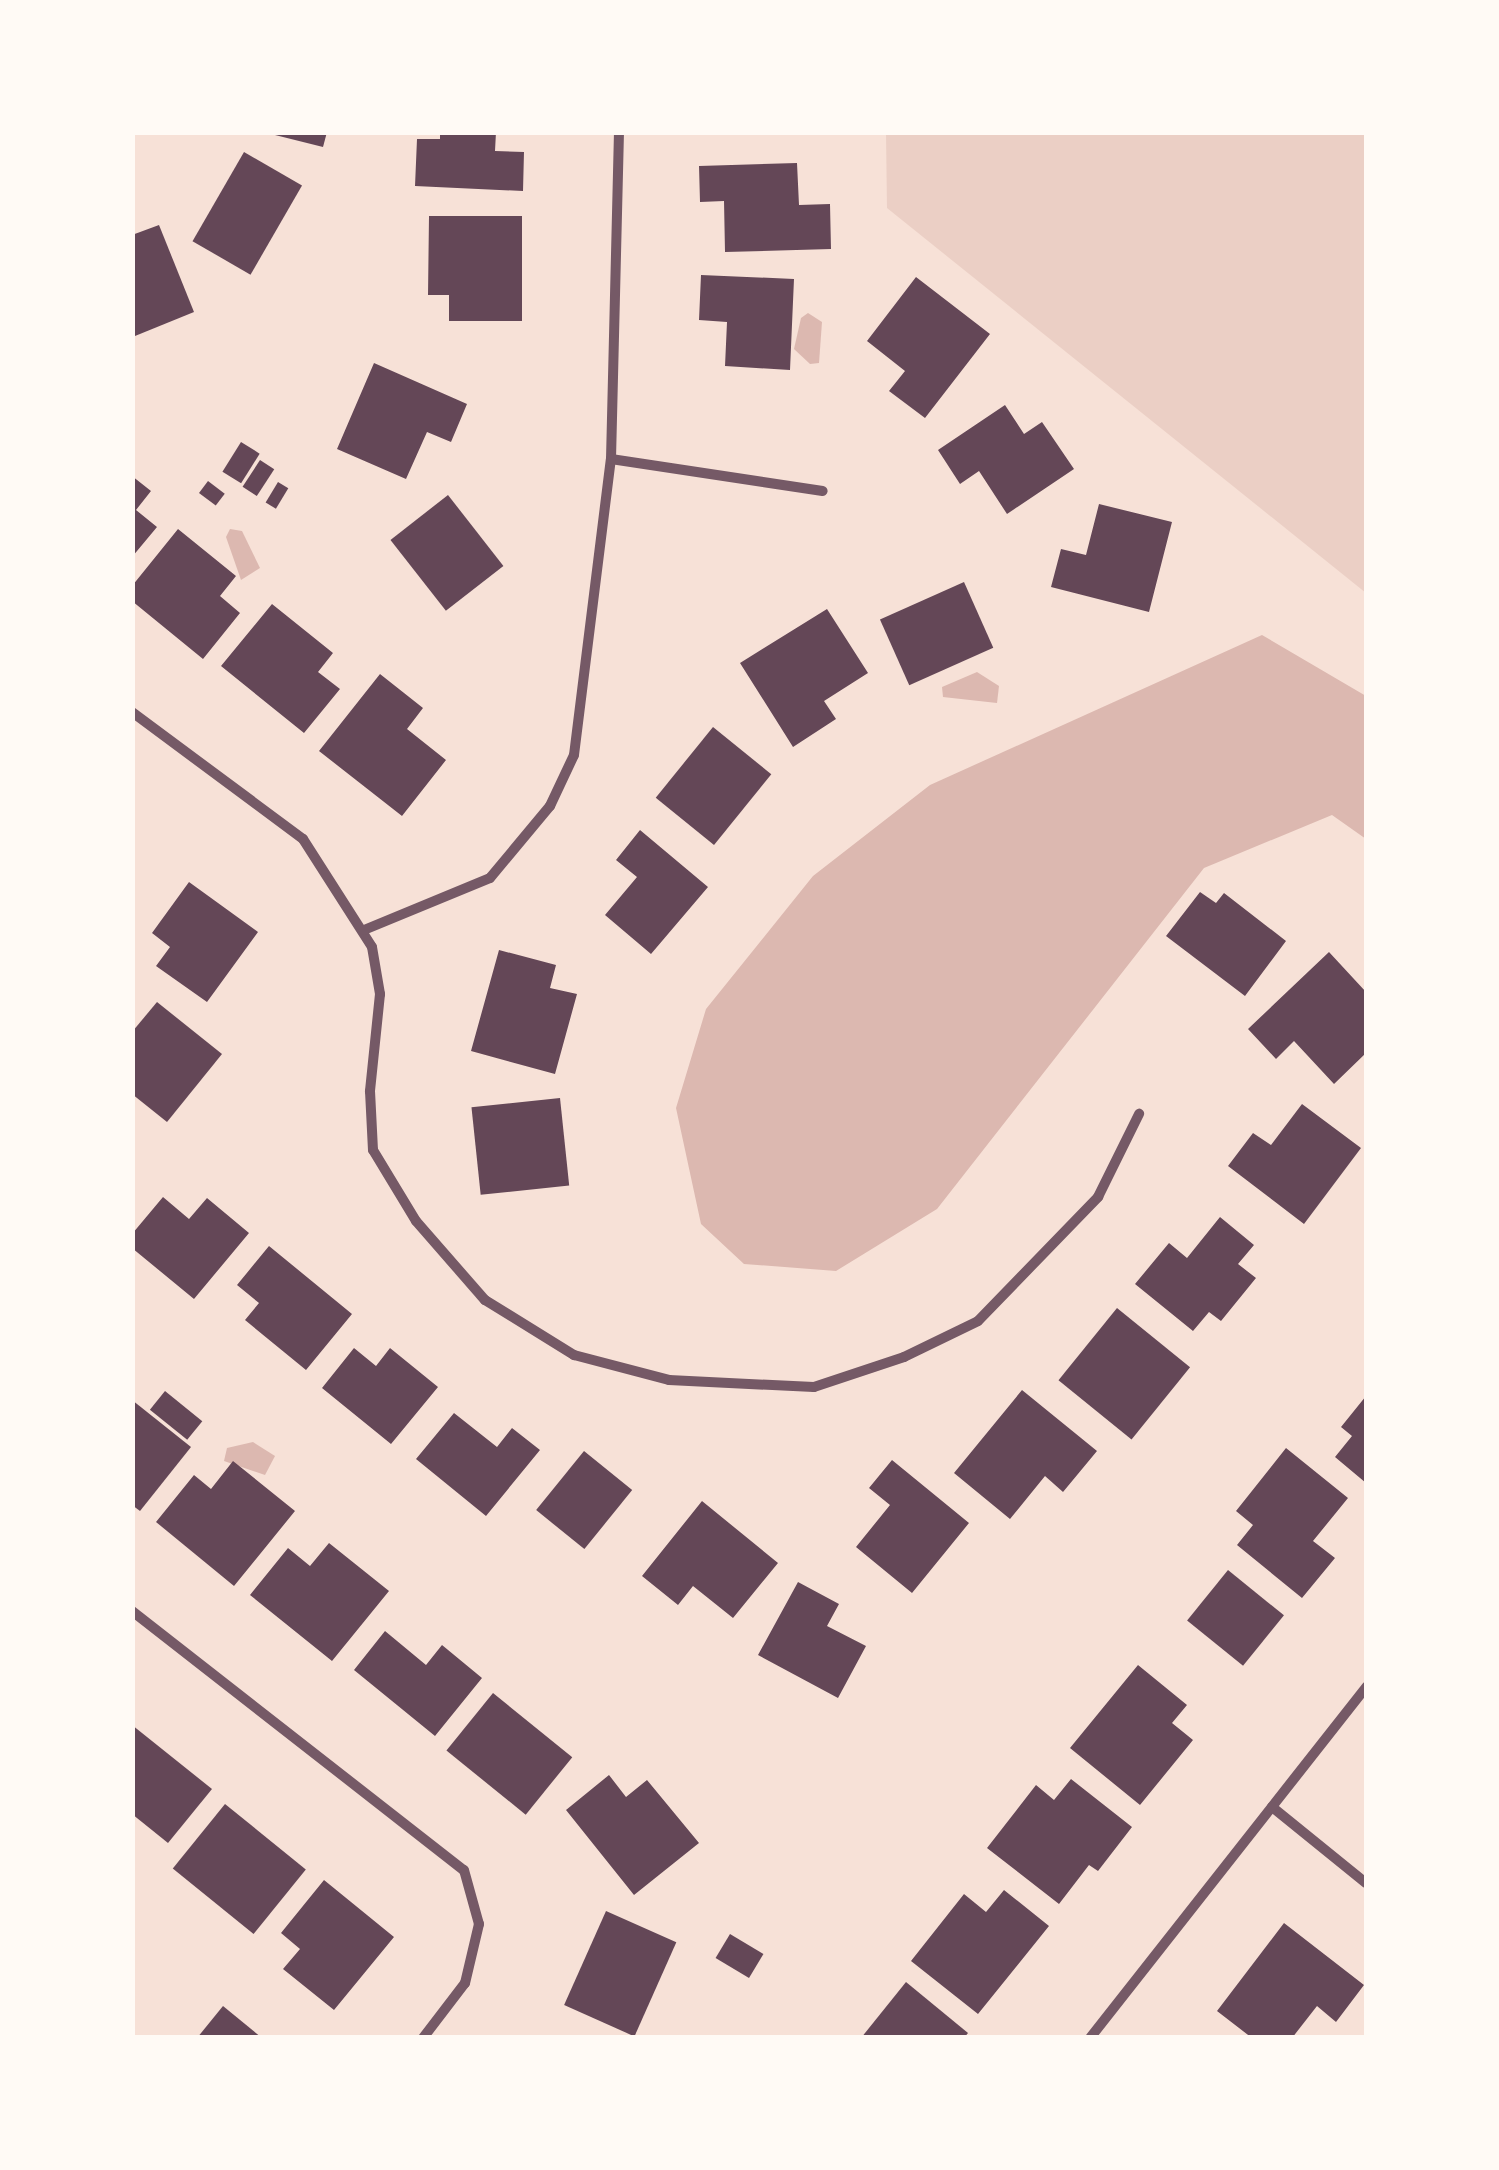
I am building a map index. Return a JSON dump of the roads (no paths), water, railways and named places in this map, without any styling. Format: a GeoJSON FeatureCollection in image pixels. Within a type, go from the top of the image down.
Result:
{"type":"FeatureCollection","features":[{"type":"Feature","properties":{"kind":"street"},"geometry":{"type":"LineString","coordinates":[[364,930],[490,878],[550,806],[574,755],[610,459],[619,132]]}},
{"type":"Feature","properties":{"kind":"street"},"geometry":{"type":"LineString","coordinates":[[610,459],[822,491]]}},
{"type":"Feature","properties":{"kind":"street"},"geometry":{"type":"LineString","coordinates":[[132,712],[303,838],[364,930],[380,994],[370,1091],[372,1150],[416,1221],[485,1300],[574,1355],[670,1380],[814,1387],[904,1357],[978,1321],[1098,1198],[1139,1114]]}},
{"type":"Feature","properties":{"kind":"street"},"geometry":{"type":"LineString","coordinates":[[132,1612],[464,1870],[478,1924],[465,1982],[423,2038]]}},
{"type":"Feature","properties":{"kind":"street"},"geometry":{"type":"LineString","coordinates":[[1090,2038],[1366,1688]]}},
{"type":"Feature","properties":{"kind":"street"},"geometry":{"type":"LineString","coordinates":[[1272,1806],[1366,1884]]}}]}
